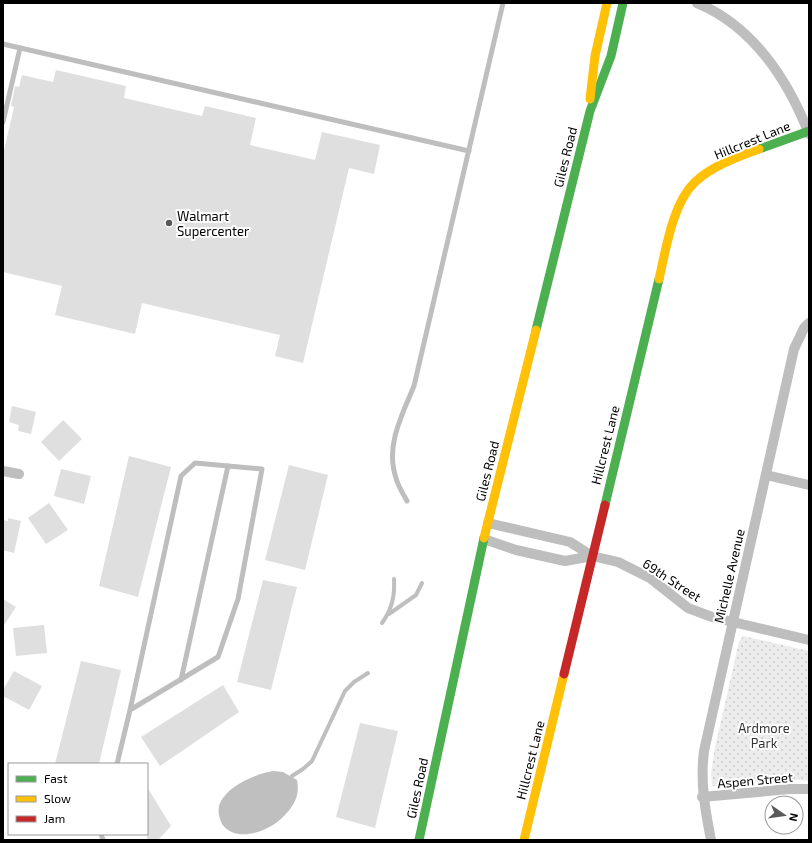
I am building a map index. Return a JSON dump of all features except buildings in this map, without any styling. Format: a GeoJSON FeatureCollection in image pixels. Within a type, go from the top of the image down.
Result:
{"type":"FeatureCollection","features":[{"type":"Feature","properties":{"kind":"street","name":"Giles Road"},"geometry":{"type":"LineString","coordinates":[[590,111],[590,89],[595,56],[607,3]]}},
{"type":"Feature","properties":{"kind":"street","name":"Giles Road"},"geometry":{"type":"LineString","coordinates":[[419,840],[468,619],[484,539],[590,111],[610,56],[623,3]]}},
{"type":"Feature","properties":{"kind":"street"},"geometry":{"type":"LineString","coordinates":[[697,3],[713,6],[761,50],[776,69],[809,132]]}},
{"type":"Feature","properties":{"kind":"street","name":"Hillcrest Lane"},"geometry":{"type":"LineString","coordinates":[[524,840],[670,233],[679,204],[693,183],[708,171],[809,132]]}},
{"type":"Feature","properties":{"kind":"street","name":"Michelle Avenue"},"geometry":{"type":"LineString","coordinates":[[711,840],[702,797],[701,775],[704,751],[794,349],[804,328],[809,323]]}},
{"type":"Feature","properties":{"kind":"street"},"geometry":{"type":"LineString","coordinates":[[3,471],[19,474]]}},
{"type":"Feature","properties":{"kind":"street"},"geometry":{"type":"LineString","coordinates":[[766,475],[809,485]]}},
{"type":"Feature","properties":{"kind":"street"},"geometry":{"type":"LineString","coordinates":[[488,523],[570,542],[592,556]]}},
{"type":"Feature","properties":{"kind":"street"},"geometry":{"type":"LineString","coordinates":[[484,539],[516,550],[565,561],[592,556]]}},
{"type":"Feature","properties":{"kind":"street","name":"69th Street"},"geometry":{"type":"LineString","coordinates":[[592,556],[618,562],[650,578],[688,608],[732,623],[809,640]]}},
{"type":"Feature","properties":{"kind":"street","name":"Aspen Street"},"geometry":{"type":"LineString","coordinates":[[702,797],[790,789],[809,789]]}},
{"type":"Feature","properties":{"kind":"lane"},"geometry":{"type":"LineString","coordinates":[[407,501],[396,478],[393,458],[394,437],[414,386],[502,3]]}},
{"type":"Feature","properties":{"kind":"lane"},"geometry":{"type":"LineString","coordinates":[[3,44],[469,150]]}},
{"type":"Feature","properties":{"kind":"lane"},"geometry":{"type":"LineString","coordinates":[[3,122],[20,48]]}},
{"type":"Feature","properties":{"kind":"lane"},"geometry":{"type":"LineString","coordinates":[[117,763],[181,476],[195,463],[262,469],[238,599],[218,657],[130,710]]}},
{"type":"Feature","properties":{"kind":"lane"},"geometry":{"type":"LineString","coordinates":[[181,680],[228,466]]}},
{"type":"Feature","properties":{"kind":"green space","name":"Ardmore Park"},"geometry":{"type":"Polygon","coordinates":[[[743,636],[809,651],[809,781],[789,779],[712,786],[711,774],[715,747],[739,642],[743,636]]]}},
{"type":"Feature","properties":{"kind":"shaded area"},"geometry":{"type":"Polygon","coordinates":[[[273,771],[283,772],[297,780],[297,796],[290,809],[283,817],[269,828],[251,834],[235,833],[228,830],[222,824],[219,814],[219,806],[224,797],[229,791],[243,781],[273,771]]]}},
{"type":"Feature","properties":{"kind":"waterway"},"geometry":{"type":"LineString","coordinates":[[382,623],[392,602],[394,579]]}},
{"type":"Feature","properties":{"kind":"waterway"},"geometry":{"type":"LineString","coordinates":[[389,614],[416,595],[422,583]]}},
{"type":"Feature","properties":{"kind":"waterway"},"geometry":{"type":"LineString","coordinates":[[292,776],[312,761],[345,691],[354,682],[368,673]]}},
{"type":"Feature","properties":{"kind":"traffic: fast"},"geometry":{"type":"LineString","coordinates":[[536,330],[590,111],[611,56],[623,3]]}},
{"type":"Feature","properties":{"kind":"traffic: fast"},"geometry":{"type":"LineString","coordinates":[[759,149],[809,131]]}},
{"type":"Feature","properties":{"kind":"traffic: fast"},"geometry":{"type":"LineString","coordinates":[[605,505],[659,279]]}},
{"type":"Feature","properties":{"kind":"traffic: fast"},"geometry":{"type":"LineString","coordinates":[[419,840],[484,538]]}},
{"type":"Feature","properties":{"kind":"traffic: slow"},"geometry":{"type":"LineString","coordinates":[[590,99],[595,56],[607,3]]}},
{"type":"Feature","properties":{"kind":"traffic: slow"},"geometry":{"type":"LineString","coordinates":[[659,279],[667,241],[675,215],[687,191],[695,182],[709,171],[759,149]]}},
{"type":"Feature","properties":{"kind":"traffic: slow"},"geometry":{"type":"LineString","coordinates":[[484,538],[536,330]]}},
{"type":"Feature","properties":{"kind":"traffic: slow"},"geometry":{"type":"LineString","coordinates":[[524,840],[564,674]]}},
{"type":"Feature","properties":{"kind":"traffic: jam"},"geometry":{"type":"LineString","coordinates":[[564,674],[605,505]]}},
{"type":"Feature","properties":{"kind":"place","name":"Walmart Supercenter"},"geometry":{"type":"Point","coordinates":[169,223]}}]}
